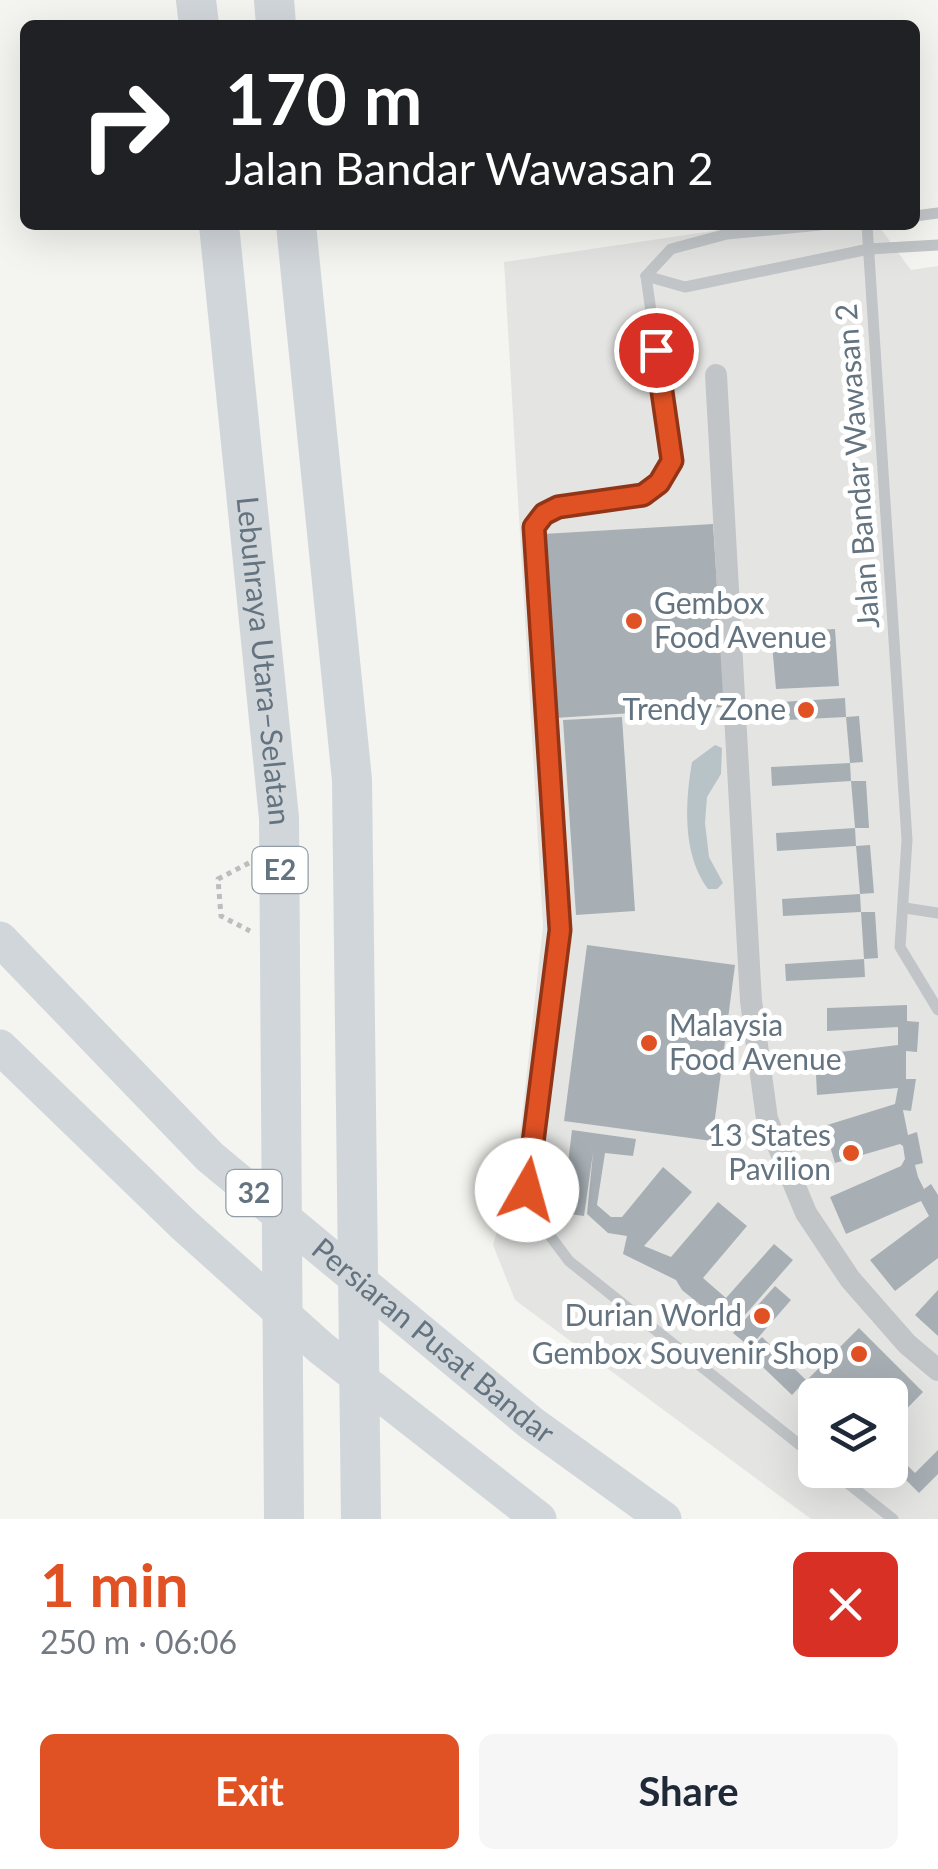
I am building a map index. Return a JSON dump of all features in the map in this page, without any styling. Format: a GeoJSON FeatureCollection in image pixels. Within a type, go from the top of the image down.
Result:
{"type":"FeatureCollection","features":[{"type":"Feature","properties":{"kind":"highway","name":"Lebuhraya Utara–Selatan"},"geometry":{"type":"LineString","coordinates":[[219,230],[280,846],[284,1519]]}},
{"type":"Feature","properties":{"kind":"highway"},"geometry":{"type":"LineString","coordinates":[[297,230],[352,780],[361,1519]]}},
{"type":"Feature","properties":{"kind":"main road","name":"Persiaran Pusat Bandar"},"geometry":{"type":"LineString","coordinates":[[0,938],[210,1157],[531,1423],[664,1519]]}},
{"type":"Feature","properties":{"kind":"main road","name":"32"},"geometry":{"type":"LineString","coordinates":[[0,1047],[184,1225],[321,1348],[539,1519]]}},
{"type":"Feature","properties":{"kind":"street"},"geometry":{"type":"LineString","coordinates":[[716,374],[751,1000],[767,1120],[806,1213],[850,1279],[907,1344],[938,1370]]}},
{"type":"Feature","properties":{"kind":"lane"},"geometry":{"type":"LineString","coordinates":[[646,276],[671,249],[726,234],[768,230]]}},
{"type":"Feature","properties":{"kind":"lane","name":"Jalan Bandar Wawasan 2"},"geometry":{"type":"LineString","coordinates":[[867,230],[907,840],[900,947],[938,1010]]}},
{"type":"Feature","properties":{"kind":"lane"},"geometry":{"type":"LineString","coordinates":[[646,276],[686,287],[869,250],[938,245]]}},
{"type":"Feature","properties":{"kind":"lane"},"geometry":{"type":"LineString","coordinates":[[646,276],[672,461],[659,483],[643,495],[558,507],[544,514],[534,527],[560,930],[527,1190],[542,1225],[568,1261],[798,1444]]}},
{"type":"Feature","properties":{"kind":"lane"},"geometry":{"type":"LineString","coordinates":[[905,908],[938,913]]}},
{"type":"Feature","properties":{"kind":"lane"},"geometry":{"type":"LineString","coordinates":[[853,1488],[892,1519]]}},
{"type":"Feature","properties":{"kind":"path"},"geometry":{"type":"LineString","coordinates":[[280,846],[218,879],[222,916],[280,946]]}},
{"type":"Feature","properties":{"kind":"shaded area"},"geometry":{"type":"Polygon","coordinates":[[[719,230],[882,230],[911,270],[938,266],[938,1519],[811,1519],[515,1300],[493,1245],[518,1154],[543,926],[504,262],[719,230]]]}},
{"type":"Feature","properties":{"kind":"shaded area"},"geometry":{"type":"Polygon","coordinates":[[[715,745],[722,748],[721,774],[707,797],[705,823],[709,857],[723,883],[717,889],[708,889],[690,844],[688,794],[692,762],[715,745]]]}},
{"type":"Feature","properties":{"kind":"building","name":"Gembox Food Avenue"},"geometry":{"type":"Polygon","coordinates":[[[713,524],[725,707],[555,718],[543,534],[713,524]]]}},
{"type":"Feature","properties":{"kind":"building"},"geometry":{"type":"Polygon","coordinates":[[[835,629],[839,686],[776,689],[771,633],[835,629]]]}},
{"type":"Feature","properties":{"kind":"building","name":"Trendy Zone"},"geometry":{"type":"Polygon","coordinates":[[[845,698],[846,717],[767,721],[765,703],[845,698]]]}},
{"type":"Feature","properties":{"kind":"building","name":"Trendy Zone"},"geometry":{"type":"Polygon","coordinates":[[[859,716],[863,762],[850,763],[846,717],[859,716]]]}},
{"type":"Feature","properties":{"kind":"building"},"geometry":{"type":"Polygon","coordinates":[[[622,717],[635,911],[576,915],[563,720],[622,717]]]}},
{"type":"Feature","properties":{"kind":"building","name":"Trendy Zone"},"geometry":{"type":"Polygon","coordinates":[[[850,763],[851,781],[772,786],[771,767],[850,763]]]}},
{"type":"Feature","properties":{"kind":"building","name":"Trendy Zone"},"geometry":{"type":"Polygon","coordinates":[[[851,781],[866,781],[869,828],[855,828],[851,781]]]}},
{"type":"Feature","properties":{"kind":"building"},"geometry":{"type":"Polygon","coordinates":[[[855,828],[856,846],[777,851],[776,833],[855,828]]]}},
{"type":"Feature","properties":{"kind":"building"},"geometry":{"type":"Polygon","coordinates":[[[870,845],[874,893],[860,894],[856,846],[870,845]]]}},
{"type":"Feature","properties":{"kind":"building"},"geometry":{"type":"Polygon","coordinates":[[[860,894],[861,912],[783,916],[782,899],[860,894]]]}},
{"type":"Feature","properties":{"kind":"building"},"geometry":{"type":"Polygon","coordinates":[[[861,912],[875,912],[878,958],[864,959],[861,912]]]}},
{"type":"Feature","properties":{"kind":"building","name":"Malaysia Food Avenue"},"geometry":{"type":"Polygon","coordinates":[[[587,945],[735,965],[712,1141],[564,1121],[587,945]]]}},
{"type":"Feature","properties":{"kind":"building"},"geometry":{"type":"Polygon","coordinates":[[[864,959],[865,977],[786,981],[785,964],[864,959]]]}},
{"type":"Feature","properties":{"kind":"building","name":"13 States Pavilion"},"geometry":{"type":"Polygon","coordinates":[[[907,1005],[907,1021],[919,1022],[917,1052],[906,1051],[906,1079],[916,1079],[911,1111],[903,1110],[908,1135],[917,1132],[923,1163],[915,1165],[918,1177],[924,1189],[931,1184],[938,1195],[938,1258],[895,1291],[870,1260],[929,1216],[921,1201],[846,1234],[830,1197],[901,1166],[905,1159],[903,1146],[835,1163],[824,1126],[895,1104],[898,1088],[817,1095],[815,1055],[898,1045],[898,1027],[827,1031],[827,1008],[907,1005]]]}},
{"type":"Feature","properties":{"kind":"building","name":"13 States Pavilion"},"geometry":{"type":"Polygon","coordinates":[[[572,1130],[636,1139],[633,1156],[605,1153],[597,1205],[611,1217],[622,1217],[663,1167],[692,1192],[644,1246],[671,1257],[718,1202],[747,1226],[703,1278],[726,1298],[774,1244],[793,1260],[738,1323],[714,1316],[682,1290],[676,1280],[623,1254],[627,1236],[608,1233],[587,1214],[593,1153],[584,1216],[562,1213],[572,1130]]]}},
{"type":"Feature","properties":{"kind":"building","name":"Durian World"},"geometry":{"type":"Polygon","coordinates":[[[775,1286],[791,1300],[750,1347],[733,1333],[775,1286]]]}},
{"type":"Feature","properties":{"kind":"building"},"geometry":{"type":"Polygon","coordinates":[[[938,1290],[938,1336],[915,1315],[938,1290]]]}},
{"type":"Feature","properties":{"kind":"building"},"geometry":{"type":"Polygon","coordinates":[[[859,1328],[923,1392],[908,1407],[908,1378],[809,1378],[859,1328]]]}},
{"type":"Feature","properties":{"kind":"building"},"geometry":{"type":"Polygon","coordinates":[[[762,1337],[804,1378],[798,1378],[798,1389],[792,1395],[747,1352],[762,1337]]]}},
{"type":"Feature","properties":{"kind":"building"},"geometry":{"type":"Polygon","coordinates":[[[938,1450],[938,1474],[919,1493],[908,1482],[908,1466],[915,1473],[938,1450]]]}},
{"type":"Feature","properties":{"kind":"place","name":"Gembox Food Avenue"},"geometry":{"type":"Point","coordinates":[634,621]}},
{"type":"Feature","properties":{"kind":"place","name":"Trendy Zone"},"geometry":{"type":"Point","coordinates":[806,710]}},
{"type":"Feature","properties":{"kind":"place","name":"Malaysia Food Avenue"},"geometry":{"type":"Point","coordinates":[649,1043]}},
{"type":"Feature","properties":{"kind":"place","name":"13 States Pavilion"},"geometry":{"type":"Point","coordinates":[851,1153]}},
{"type":"Feature","properties":{"kind":"place","name":"Durian World"},"geometry":{"type":"Point","coordinates":[762,1316]}},
{"type":"Feature","properties":{"kind":"place","name":"Gembox Souvenir Shop"},"geometry":{"type":"Point","coordinates":[859,1354]}},
{"type":"Feature","properties":{"kind":"route"},"geometry":{"type":"LineString","coordinates":[[527,1190],[560,930],[534,527],[544,514],[558,507],[643,495],[659,483],[672,461],[656,350]]}}]}
